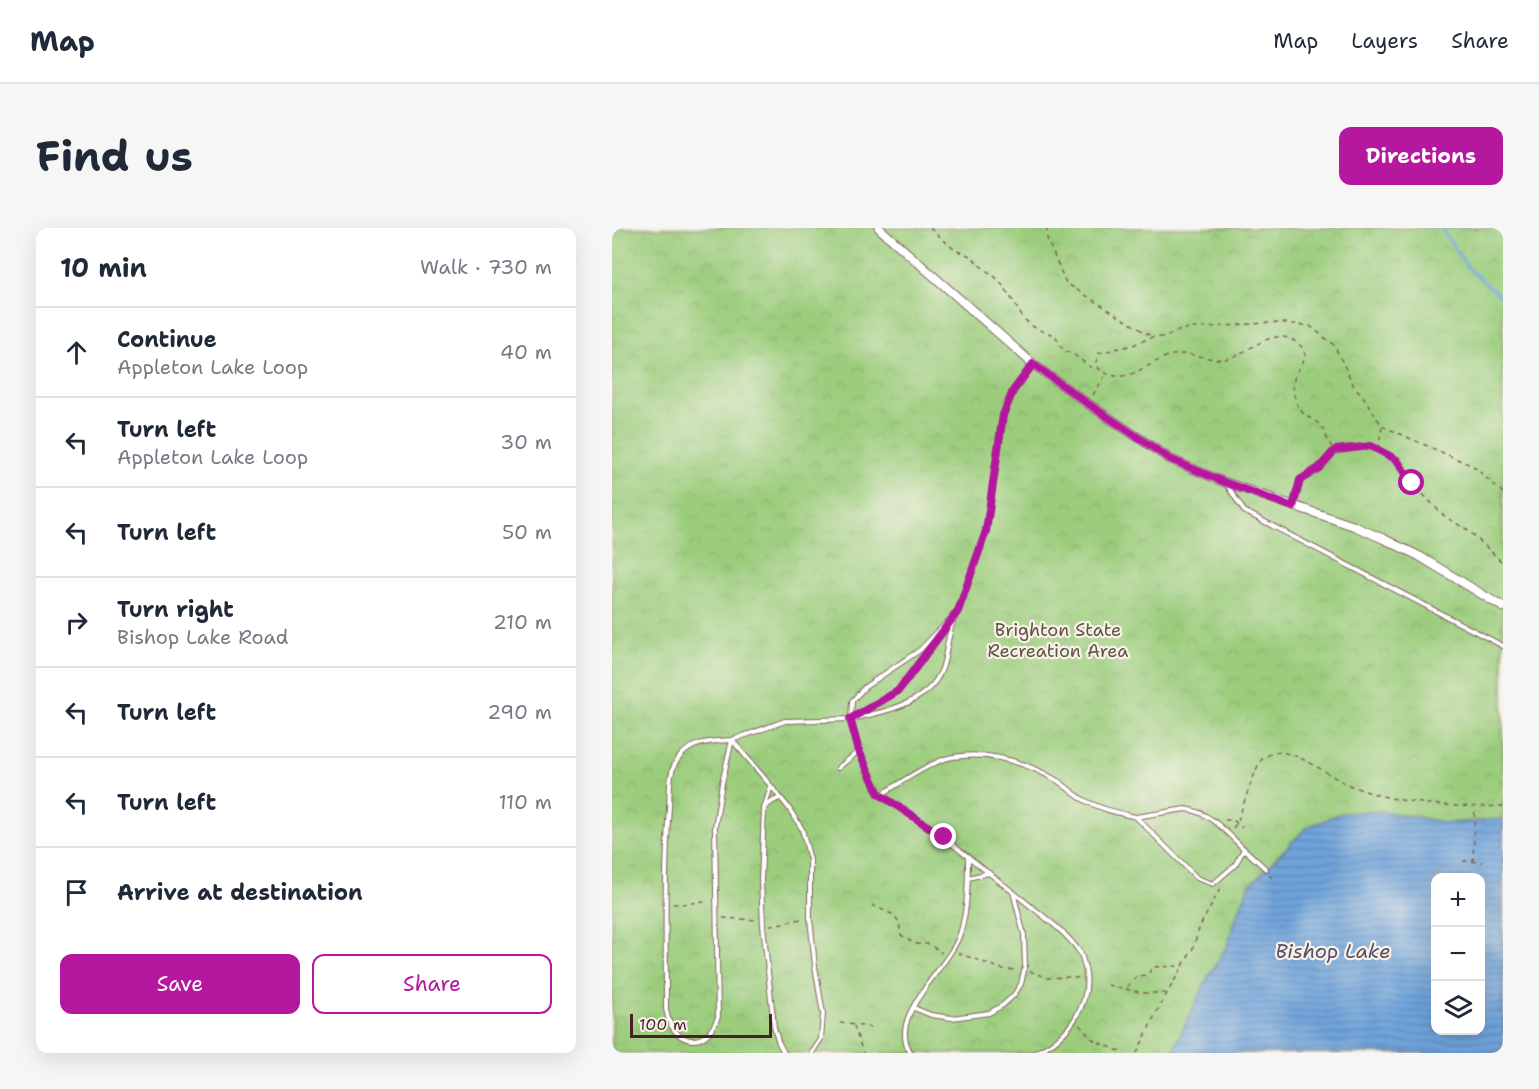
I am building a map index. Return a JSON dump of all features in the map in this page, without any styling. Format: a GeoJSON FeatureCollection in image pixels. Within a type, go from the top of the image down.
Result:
{"type":"FeatureCollection","features":[{"type":"Feature","properties":{"kind":"street"},"geometry":{"type":"LineString","coordinates":[[879,228],[1033,364],[1170,459],[1224,482],[1354,526],[1386,540],[1419,556],[1503,607]]}},
{"type":"Feature","properties":{"kind":"lane"},"geometry":{"type":"LineString","coordinates":[[732,740],[715,827],[718,1017],[711,1032],[705,1038],[687,1041],[676,1034],[667,1015],[666,903],[670,786],[678,759],[690,747],[708,741],[732,740],[785,721],[850,719],[904,705],[923,694],[942,670],[949,633],[986,531],[1003,415],[1013,391],[1033,364]]}},
{"type":"Feature","properties":{"kind":"lane"},"geometry":{"type":"LineString","coordinates":[[1224,482],[1244,511],[1503,646]]}},
{"type":"Feature","properties":{"kind":"lane"},"geometry":{"type":"LineString","coordinates":[[850,719],[898,691],[958,611]]}},
{"type":"Feature","properties":{"kind":"lane"},"geometry":{"type":"LineString","coordinates":[[958,611],[920,650],[865,687],[852,701],[850,719],[859,751],[880,795],[968,855],[1062,933],[1081,952],[1087,980],[1086,992],[1078,1016],[1064,1033],[1034,1053]]}},
{"type":"Feature","properties":{"kind":"lane"},"geometry":{"type":"LineString","coordinates":[[732,740],[781,797],[802,829],[807,844],[810,860],[810,918],[823,1014],[821,1039],[812,1053]]}},
{"type":"Feature","properties":{"kind":"lane"},"geometry":{"type":"LineString","coordinates":[[838,768],[859,751]]}},
{"type":"Feature","properties":{"kind":"lane"},"geometry":{"type":"LineString","coordinates":[[880,795],[952,757],[988,756],[1019,762],[1059,782],[1086,801],[1111,811],[1136,817],[1185,809],[1197,810],[1229,834],[1266,869]]}},
{"type":"Feature","properties":{"kind":"lane"},"geometry":{"type":"LineString","coordinates":[[771,786],[764,809],[761,881],[763,923],[774,1027],[784,1053]]}},
{"type":"Feature","properties":{"kind":"lane"},"geometry":{"type":"LineString","coordinates":[[764,809],[781,797]]}},
{"type":"Feature","properties":{"kind":"lane"},"geometry":{"type":"LineString","coordinates":[[1136,817],[1197,878],[1213,884],[1235,865],[1244,849]]}},
{"type":"Feature","properties":{"kind":"lane"},"geometry":{"type":"LineString","coordinates":[[911,1053],[904,1034],[908,1017],[960,936],[968,900],[968,855]]}},
{"type":"Feature","properties":{"kind":"lane"},"geometry":{"type":"LineString","coordinates":[[968,879],[990,873]]}},
{"type":"Feature","properties":{"kind":"lane"},"geometry":{"type":"LineString","coordinates":[[914,1008],[931,1015],[952,1018],[970,1017],[989,1013],[1014,995],[1021,984],[1025,966],[1024,935],[1012,892]]}},
{"type":"Feature","properties":{"kind":"path"},"geometry":{"type":"LineString","coordinates":[[930,228],[955,250],[973,257],[977,265],[999,280],[1027,324],[1039,332],[1055,335],[1063,350],[1073,354],[1090,367],[1115,376],[1124,377],[1179,354],[1224,359],[1272,338],[1282,336],[1296,342],[1305,353],[1305,359],[1293,383],[1297,406],[1320,425],[1329,444],[1335,450]]}},
{"type":"Feature","properties":{"kind":"path"},"geometry":{"type":"LineString","coordinates":[[1047,228],[1047,239],[1066,283],[1152,337]]}},
{"type":"Feature","properties":{"kind":"path"},"geometry":{"type":"LineString","coordinates":[[1098,368],[1096,362],[1099,353],[1133,345],[1152,337],[1165,337],[1183,329],[1286,323],[1310,326],[1334,345],[1354,386],[1382,426],[1473,466],[1503,493]]}},
{"type":"Feature","properties":{"kind":"path"},"geometry":{"type":"LineString","coordinates":[[1087,403],[1107,373]]}},
{"type":"Feature","properties":{"kind":"path"},"geometry":{"type":"LineString","coordinates":[[1378,450],[1382,426]]}},
{"type":"Feature","properties":{"kind":"path"},"geometry":{"type":"LineString","coordinates":[[1293,507],[1300,480],[1319,468],[1335,450],[1371,446],[1397,460],[1412,483],[1447,518],[1468,530],[1503,562]]}},
{"type":"Feature","properties":{"kind":"path"},"geometry":{"type":"LineString","coordinates":[[1229,834],[1237,823],[1261,760],[1281,751],[1303,759],[1346,784],[1386,798],[1475,808],[1503,806]]}},
{"type":"Feature","properties":{"kind":"path"},"geometry":{"type":"LineString","coordinates":[[1473,862],[1475,808]]}},
{"type":"Feature","properties":{"kind":"path"},"geometry":{"type":"LineString","coordinates":[[1222,822],[1229,819],[1242,828]]}},
{"type":"Feature","properties":{"kind":"path"},"geometry":{"type":"LineString","coordinates":[[1463,861],[1483,862]]}},
{"type":"Feature","properties":{"kind":"path"},"geometry":{"type":"LineString","coordinates":[[1137,1053],[1157,1011],[1184,966],[1200,926],[1219,894],[1223,877]]}},
{"type":"Feature","properties":{"kind":"path"},"geometry":{"type":"LineString","coordinates":[[666,903],[715,902]]}},
{"type":"Feature","properties":{"kind":"path"},"geometry":{"type":"LineString","coordinates":[[872,905],[894,915],[899,922],[901,935],[915,944],[929,944],[947,957]]}},
{"type":"Feature","properties":{"kind":"path"},"geometry":{"type":"LineString","coordinates":[[716,918],[787,924],[793,920],[810,918]]}},
{"type":"Feature","properties":{"kind":"path"},"geometry":{"type":"LineString","coordinates":[[1127,987],[1137,977],[1148,974],[1153,967],[1184,966]]}},
{"type":"Feature","properties":{"kind":"path"},"geometry":{"type":"LineString","coordinates":[[1108,985],[1127,987],[1143,993],[1168,994]]}},
{"type":"Feature","properties":{"kind":"path"},"geometry":{"type":"LineString","coordinates":[[1073,1022],[1086,1030],[1094,1040],[1123,1053]]}},
{"type":"Feature","properties":{"kind":"path"},"geometry":{"type":"LineString","coordinates":[[840,1023],[876,1028]]}},
{"type":"Feature","properties":{"kind":"path"},"geometry":{"type":"LineString","coordinates":[[854,1024],[863,1053]]}},
{"type":"Feature","properties":{"kind":"green space","name":"Brighton State Recreation Area"},"geometry":{"type":"Polygon","coordinates":[[[612,228],[1503,228],[1503,1053],[612,1053],[612,228]]]}},
{"type":"Feature","properties":{"kind":"water","name":"Bishop Lake"},"geometry":{"type":"Polygon","coordinates":[[[1381,811],[1448,823],[1503,819],[1503,1053],[1172,1053],[1206,981],[1227,946],[1249,886],[1306,828],[1341,813],[1381,811]]]}},
{"type":"Feature","properties":{"kind":"waterway"},"geometry":{"type":"LineString","coordinates":[[1441,228],[1468,268],[1503,299]]}},
{"type":"Feature","properties":{"kind":"route"},"geometry":{"type":"LineString","coordinates":[[944,837],[879,794],[859,751],[850,719],[898,691],[958,611],[986,531],[1003,415],[1013,391],[1033,364],[1170,459],[1293,507],[1300,480],[1319,468],[1335,450],[1371,446],[1397,460],[1412,483]]}}]}
